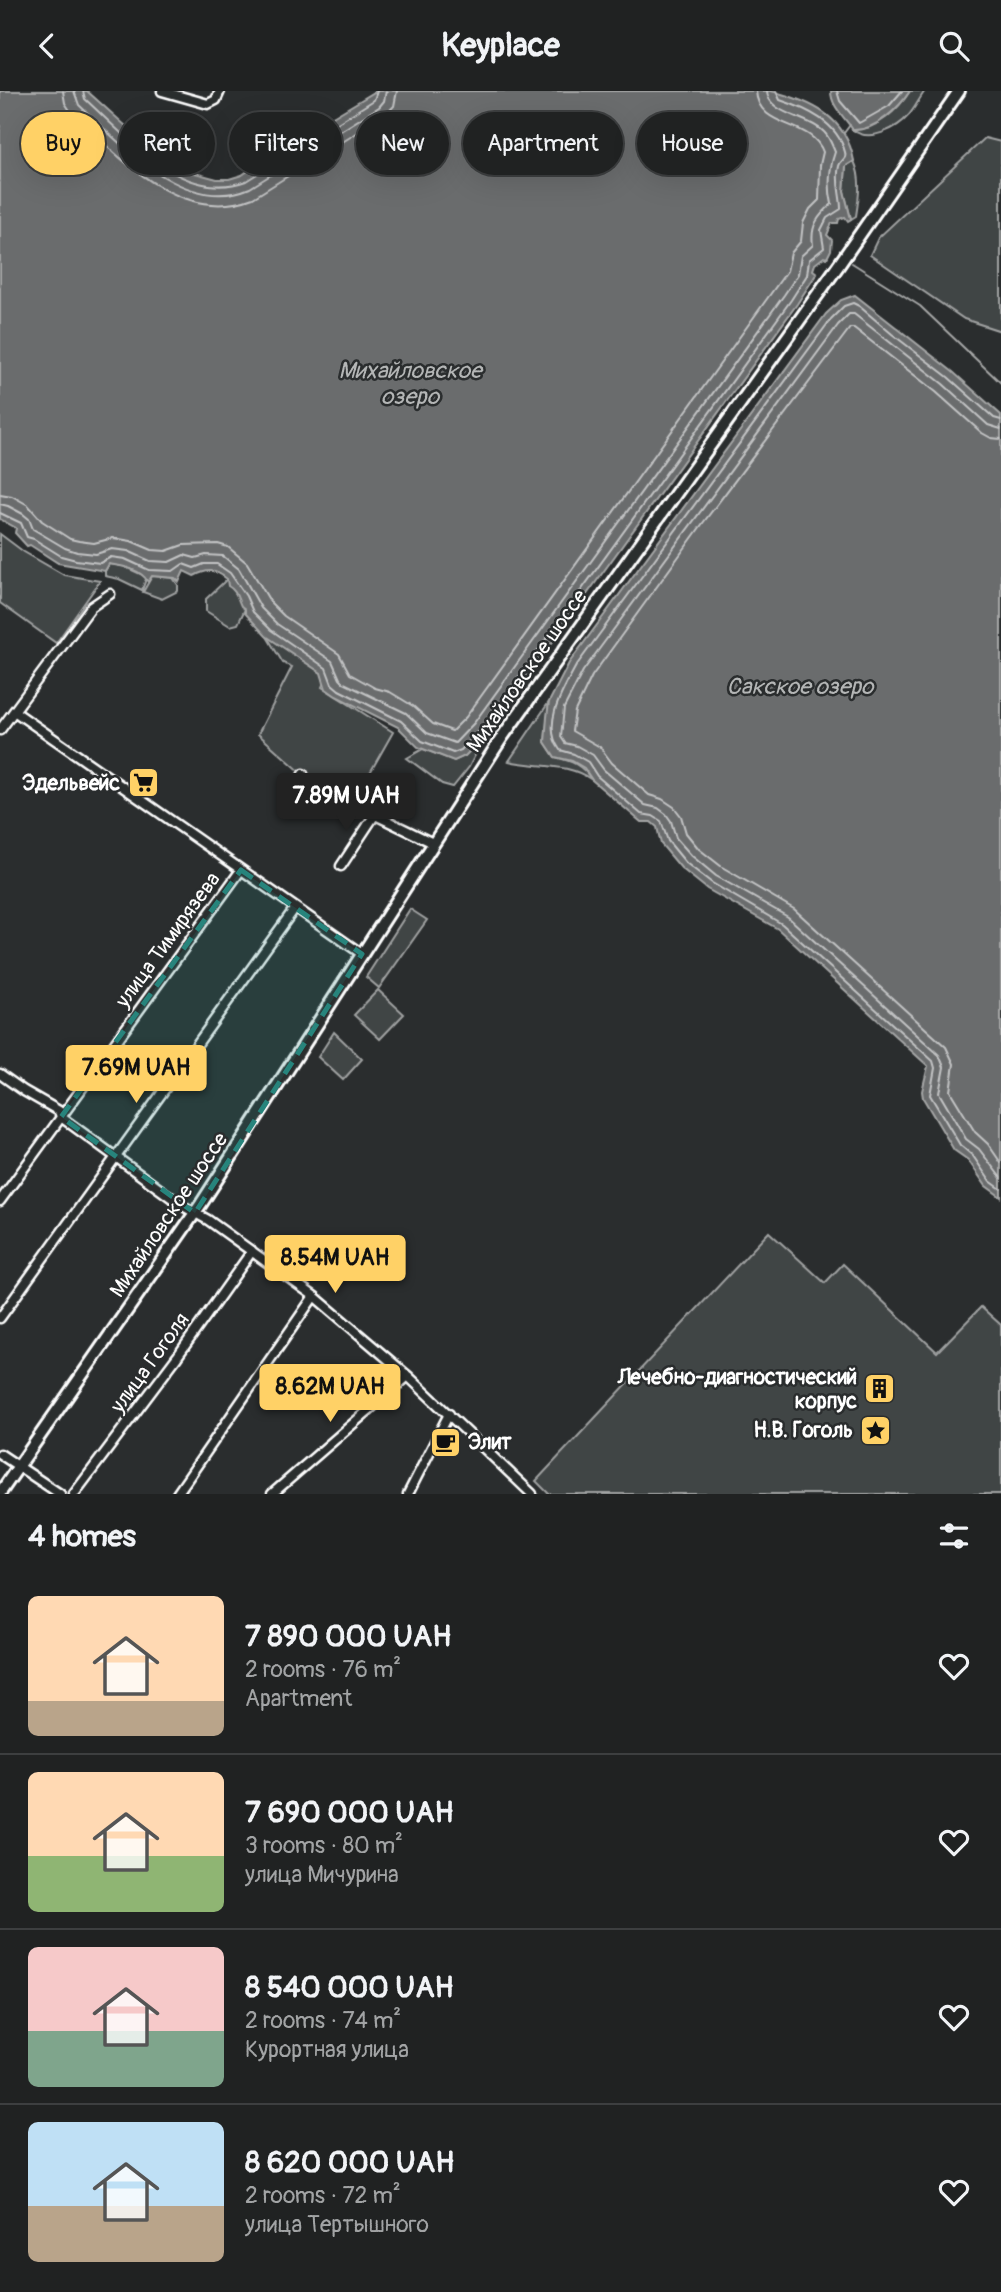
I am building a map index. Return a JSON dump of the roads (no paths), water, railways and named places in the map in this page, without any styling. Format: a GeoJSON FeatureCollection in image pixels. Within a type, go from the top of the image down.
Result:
{"type":"FeatureCollection","features":[{"type":"Feature","properties":{"kind":"main road","name":"Михайловское шоссе"},"geometry":{"type":"LineString","coordinates":[[0,1493],[195,1213],[503,736],[960,91]]}},
{"type":"Feature","properties":{"kind":"street"},"geometry":{"type":"LineString","coordinates":[[162,91],[208,104],[216,100],[220,91]]}},
{"type":"Feature","properties":{"kind":"street"},"geometry":{"type":"LineString","coordinates":[[0,730],[91,607],[110,594]]}},
{"type":"Feature","properties":{"kind":"street"},"geometry":{"type":"LineString","coordinates":[[14,711],[362,954]]}},
{"type":"Feature","properties":{"kind":"street"},"geometry":{"type":"LineString","coordinates":[[303,774],[301,779],[433,843]]}},
{"type":"Feature","properties":{"kind":"street"},"geometry":{"type":"LineString","coordinates":[[341,866],[374,816]]}},
{"type":"Feature","properties":{"kind":"street","name":"улица Тимирязева"},"geometry":{"type":"LineString","coordinates":[[0,1201],[241,870]]}},
{"type":"Feature","properties":{"kind":"street"},"geometry":{"type":"LineString","coordinates":[[0,1318],[295,908]]}},
{"type":"Feature","properties":{"kind":"street"},"geometry":{"type":"LineString","coordinates":[[0,1074],[59,1111],[61,1117],[116,1157],[314,1296],[408,1375],[532,1494]]}},
{"type":"Feature","properties":{"kind":"street","name":"улица Гоголя"},"geometry":{"type":"LineString","coordinates":[[74,1494],[169,1368],[252,1251]]}},
{"type":"Feature","properties":{"kind":"street"},"geometry":{"type":"LineString","coordinates":[[177,1494],[314,1296]]}},
{"type":"Feature","properties":{"kind":"street"},"geometry":{"type":"LineString","coordinates":[[272,1494],[408,1375]]}},
{"type":"Feature","properties":{"kind":"street"},"geometry":{"type":"LineString","coordinates":[[408,1494],[449,1414]]}},
{"type":"Feature","properties":{"kind":"street"},"geometry":{"type":"LineString","coordinates":[[0,1454],[60,1494]]}},
{"type":"Feature","properties":{"kind":"water","name":"Михайловское озеро"},"geometry":{"type":"Polygon","coordinates":[[[0,91],[87,91],[119,120],[119,175],[202,175],[229,179],[242,175],[342,175],[341,112],[376,91],[771,91],[799,100],[824,113],[835,122],[850,145],[854,161],[846,166],[844,191],[851,219],[848,221],[845,217],[839,219],[838,223],[832,223],[827,235],[832,240],[827,258],[824,257],[815,264],[813,270],[817,273],[797,304],[486,734],[465,756],[454,761],[418,747],[398,727],[326,689],[321,673],[266,636],[245,613],[235,592],[228,586],[227,579],[219,573],[207,571],[194,576],[184,571],[179,582],[175,578],[152,576],[148,582],[136,571],[120,566],[109,564],[105,571],[58,563],[30,545],[27,546],[15,533],[16,528],[0,519],[0,91]]]}},
{"type":"Feature","properties":{"kind":"water"},"geometry":{"type":"Polygon","coordinates":[[[831,91],[910,91],[900,104],[878,123],[853,130],[836,107],[831,91]]]}},
{"type":"Feature","properties":{"kind":"water","name":"Сакское озеро"},"geometry":{"type":"Polygon","coordinates":[[[855,295],[953,372],[1001,415],[1001,1197],[986,1186],[968,1160],[954,1150],[923,1098],[928,1066],[778,929],[707,889],[681,868],[661,844],[657,827],[651,822],[641,822],[592,780],[584,768],[572,761],[555,757],[545,742],[549,702],[569,663],[826,314],[841,300],[855,295]]]}},
{"type":"Feature","properties":{"kind":"waterway"},"geometry":{"type":"LineString","coordinates":[[844,133],[850,125]]}},
{"type":"Feature","properties":{"kind":"waterway"},"geometry":{"type":"LineString","coordinates":[[852,263],[920,306],[1001,383]]}},
{"type":"Feature","properties":{"kind":"place","name":"Эдельвейс"},"geometry":{"type":"Point","coordinates":[143,783]}},
{"type":"Feature","properties":{"kind":"place","name":"Лечебно-диагностический корпус"},"geometry":{"type":"Point","coordinates":[880,1389]}},
{"type":"Feature","properties":{"kind":"place","name":"Н.В. Гоголь"},"geometry":{"type":"Point","coordinates":[876,1430]}},
{"type":"Feature","properties":{"kind":"place","name":"Элит"},"geometry":{"type":"Point","coordinates":[445,1442]}}]}
